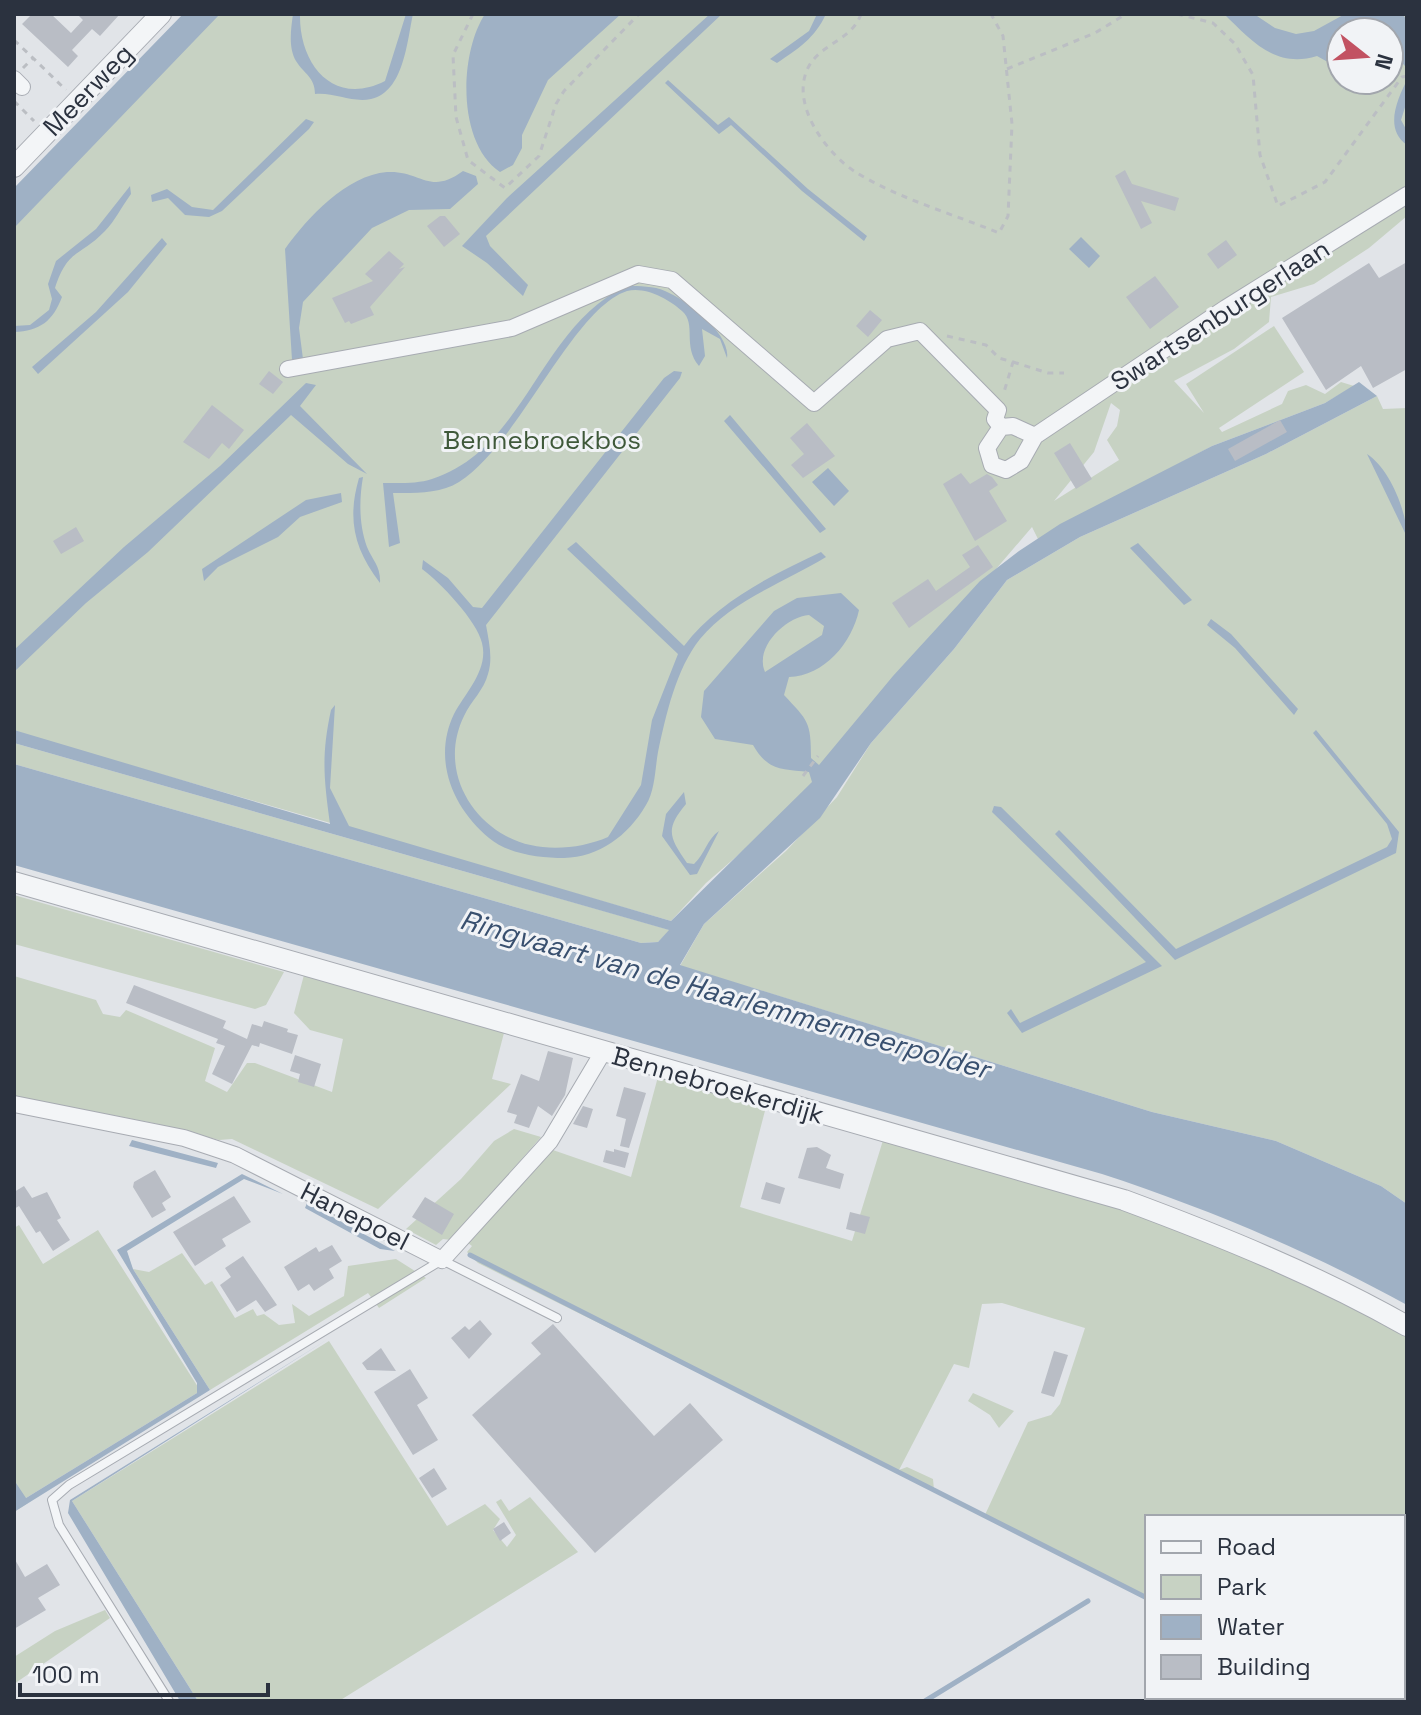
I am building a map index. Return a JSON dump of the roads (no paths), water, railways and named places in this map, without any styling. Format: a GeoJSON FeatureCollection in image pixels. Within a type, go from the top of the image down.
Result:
{"type":"FeatureCollection","features":[{"type":"Feature","properties":{"kind":"street","name":"Meerweg"},"geometry":{"type":"LineString","coordinates":[[14,167],[161,14]]}},
{"type":"Feature","properties":{"kind":"street","name":"Swartsenburgerlaan"},"geometry":{"type":"LineString","coordinates":[[1000,418],[987,448],[992,465],[1006,470],[1021,461],[1035,436],[1226,308],[1407,195]]}},
{"type":"Feature","properties":{"kind":"street"},"geometry":{"type":"LineString","coordinates":[[288,369],[512,328],[638,274],[672,280],[814,403],[887,339],[920,331],[1000,418],[1035,436]]}},
{"type":"Feature","properties":{"kind":"street","name":"Bennebroekerdijk"},"geometry":{"type":"LineString","coordinates":[[14,882],[1124,1200],[1204,1229],[1299,1271],[1407,1326]]}},
{"type":"Feature","properties":{"kind":"street","name":"Hanepoel"},"geometry":{"type":"LineString","coordinates":[[14,1104],[184,1138],[235,1155],[442,1260],[550,1141],[603,1052]]}},
{"type":"Feature","properties":{"kind":"lane"},"geometry":{"type":"LineString","coordinates":[[169,1701],[59,1525],[52,1500],[69,1485],[442,1260],[557,1318]]}},
{"type":"Feature","properties":{"kind":"water"},"geometry":{"type":"Polygon","coordinates":[[[183,14],[220,14],[14,228],[14,188],[183,14]]]}},
{"type":"Feature","properties":{"kind":"water"},"geometry":{"type":"Polygon","coordinates":[[[293,14],[300,14],[301,33],[313,64],[335,85],[350,89],[367,88],[385,81],[406,14],[413,14],[406,51],[391,87],[382,94],[364,100],[315,94],[311,80],[296,61],[292,50],[293,14]]]}},
{"type":"Feature","properties":{"kind":"water"},"geometry":{"type":"Polygon","coordinates":[[[485,14],[621,14],[548,80],[522,135],[522,148],[513,165],[500,172],[486,159],[476,141],[467,97],[470,51],[485,14]]]}},
{"type":"Feature","properties":{"kind":"water"},"geometry":{"type":"Polygon","coordinates":[[[710,14],[722,14],[486,236],[490,246],[528,285],[523,296],[487,263],[462,246],[507,198],[710,14]]]}},
{"type":"Feature","properties":{"kind":"water"},"geometry":{"type":"Polygon","coordinates":[[[817,14],[826,14],[805,42],[777,63],[770,59],[809,31],[817,14]]]}},
{"type":"Feature","properties":{"kind":"water"},"geometry":{"type":"Polygon","coordinates":[[[1224,14],[1254,14],[1275,28],[1296,34],[1314,31],[1325,25],[1325,60],[1317,56],[1289,59],[1276,55],[1244,33],[1224,14]]]}},
{"type":"Feature","properties":{"kind":"water"},"geometry":{"type":"Polygon","coordinates":[[[1345,14],[1404,16],[1341,16],[1345,14]]]}},
{"type":"Feature","properties":{"kind":"water"},"geometry":{"type":"Polygon","coordinates":[[[1405,18],[1407,20],[1407,79],[1405,66],[1405,18]]]}},
{"type":"Feature","properties":{"kind":"water"},"geometry":{"type":"Polygon","coordinates":[[[668,80],[718,125],[729,117],[808,189],[867,236],[864,241],[802,191],[731,125],[719,134],[665,83],[668,80]]]}},
{"type":"Feature","properties":{"kind":"water"},"geometry":{"type":"Polygon","coordinates":[[[1407,80],[1407,101],[1401,120],[1407,131],[1407,145],[1400,138],[1394,123],[1400,96],[1405,96],[1407,80]]]}},
{"type":"Feature","properties":{"kind":"water"},"geometry":{"type":"Polygon","coordinates":[[[306,119],[314,122],[309,129],[222,211],[209,217],[185,215],[168,198],[152,202],[151,195],[167,189],[192,207],[213,210],[306,119]]]}},
{"type":"Feature","properties":{"kind":"water"},"geometry":{"type":"Polygon","coordinates":[[[463,171],[476,176],[478,184],[450,209],[409,210],[372,228],[303,302],[299,328],[303,359],[292,360],[285,249],[305,224],[329,200],[372,175],[399,172],[433,182],[451,178],[463,171]]]}},
{"type":"Feature","properties":{"kind":"water"},"geometry":{"type":"Polygon","coordinates":[[[130,186],[131,194],[109,227],[65,266],[55,288],[62,297],[50,318],[38,327],[14,332],[14,326],[30,325],[49,310],[52,299],[48,284],[56,261],[96,229],[130,186]]]}},
{"type":"Feature","properties":{"kind":"water"},"geometry":{"type":"Polygon","coordinates":[[[1081,237],[1100,256],[1089,268],[1069,249],[1081,237]]]}},
{"type":"Feature","properties":{"kind":"water"},"geometry":{"type":"Polygon","coordinates":[[[162,238],[167,244],[128,292],[38,374],[32,367],[96,312],[162,238]]]}},
{"type":"Feature","properties":{"kind":"water"},"geometry":{"type":"Polygon","coordinates":[[[627,286],[661,289],[685,302],[715,329],[722,339],[727,358],[720,339],[702,329],[705,356],[699,366],[691,351],[689,322],[682,311],[656,295],[641,290],[627,291],[606,303],[586,323],[503,439],[481,464],[459,482],[444,489],[393,493],[400,543],[389,547],[383,483],[426,481],[464,464],[490,442],[512,415],[573,328],[597,304],[627,286]]]}},
{"type":"Feature","properties":{"kind":"water"},"geometry":{"type":"Polygon","coordinates":[[[674,371],[682,372],[680,378],[486,625],[490,656],[488,674],[464,716],[455,751],[461,785],[478,814],[506,836],[530,845],[557,848],[584,845],[608,837],[641,785],[652,720],[678,654],[567,549],[576,542],[684,646],[712,616],[746,591],[821,552],[826,557],[743,603],[700,639],[684,664],[673,693],[649,799],[631,826],[601,849],[577,857],[545,857],[515,851],[489,838],[476,826],[456,798],[450,782],[445,749],[448,731],[454,714],[479,672],[482,643],[466,613],[422,569],[423,560],[448,578],[473,607],[482,608],[664,378],[674,371]]]}},
{"type":"Feature","properties":{"kind":"water","name":"Ringvaart van de Haarlemmermeerpolder"},"geometry":{"type":"Polygon","coordinates":[[[1359,382],[1377,396],[1266,454],[1080,537],[1007,580],[954,649],[871,743],[820,818],[704,924],[680,965],[1152,1112],[1276,1141],[1381,1186],[1407,1204],[1407,1305],[1258,1232],[1102,1174],[14,865],[14,764],[641,943],[658,942],[669,930],[14,743],[14,730],[330,824],[325,754],[331,710],[335,705],[330,788],[349,826],[671,921],[812,782],[809,772],[770,764],[753,745],[715,739],[701,717],[704,691],[774,611],[797,598],[841,593],[859,610],[850,634],[834,656],[814,671],[789,677],[784,695],[806,722],[811,758],[819,765],[893,676],[980,581],[1019,551],[1060,524],[1212,446],[1325,403],[1359,382]],[[809,615],[782,627],[764,653],[765,672],[822,635],[824,626],[809,615]]]}},
{"type":"Feature","properties":{"kind":"water"},"geometry":{"type":"Polygon","coordinates":[[[306,383],[316,385],[300,406],[367,474],[348,464],[291,415],[148,552],[86,603],[14,672],[14,650],[124,547],[220,466],[306,383]]]}},
{"type":"Feature","properties":{"kind":"water"},"geometry":{"type":"Polygon","coordinates":[[[730,415],[826,529],[820,533],[724,421],[730,415]]]}},
{"type":"Feature","properties":{"kind":"water"},"geometry":{"type":"Polygon","coordinates":[[[1367,454],[1383,469],[1395,491],[1404,515],[1407,537],[1367,454]]]}},
{"type":"Feature","properties":{"kind":"water"},"geometry":{"type":"Polygon","coordinates":[[[828,468],[849,491],[834,506],[812,482],[828,468]]]}},
{"type":"Feature","properties":{"kind":"water"},"geometry":{"type":"Polygon","coordinates":[[[363,477],[360,503],[362,530],[378,568],[380,583],[364,558],[355,533],[355,493],[359,478],[363,477]]]}},
{"type":"Feature","properties":{"kind":"water"},"geometry":{"type":"Polygon","coordinates":[[[341,493],[342,502],[300,517],[278,537],[218,567],[204,581],[202,569],[306,500],[341,493]]]}},
{"type":"Feature","properties":{"kind":"water"},"geometry":{"type":"Polygon","coordinates":[[[1138,543],[1192,600],[1184,605],[1130,548],[1138,543]]]}},
{"type":"Feature","properties":{"kind":"water"},"geometry":{"type":"Polygon","coordinates":[[[1211,619],[1231,634],[1298,709],[1294,715],[1235,648],[1207,625],[1211,619]]]}},
{"type":"Feature","properties":{"kind":"water"},"geometry":{"type":"Polygon","coordinates":[[[1316,730],[1399,832],[1396,853],[1175,960],[1055,834],[1059,830],[1176,949],[1387,847],[1392,839],[1387,824],[1313,733],[1316,730]]]}},
{"type":"Feature","properties":{"kind":"water"},"geometry":{"type":"Polygon","coordinates":[[[684,792],[686,804],[675,820],[672,833],[687,863],[694,864],[719,831],[697,874],[690,875],[662,836],[666,814],[684,792]]]}},
{"type":"Feature","properties":{"kind":"water"},"geometry":{"type":"Polygon","coordinates":[[[994,806],[1001,807],[1162,966],[1022,1033],[1007,1013],[1011,1009],[1020,1023],[1146,962],[992,812],[994,806]]]}},
{"type":"Feature","properties":{"kind":"water"},"geometry":{"type":"Polygon","coordinates":[[[132,1140],[218,1163],[216,1168],[129,1146],[132,1140]]]}},
{"type":"Feature","properties":{"kind":"water"},"geometry":{"type":"Polygon","coordinates":[[[242,1174],[283,1194],[244,1179],[127,1251],[133,1269],[210,1390],[14,1512],[14,1480],[26,1498],[197,1393],[197,1383],[117,1250],[242,1174]]]}},
{"type":"Feature","properties":{"kind":"water"},"geometry":{"type":"Polygon","coordinates":[[[307,1203],[395,1251],[380,1249],[305,1208],[307,1203]]]}},
{"type":"Feature","properties":{"kind":"water"},"geometry":{"type":"Polygon","coordinates":[[[328,1339],[72,1501],[198,1701],[180,1701],[68,1513],[70,1500],[328,1339]]]}},
{"type":"Feature","properties":{"kind":"waterway"},"geometry":{"type":"LineString","coordinates":[[470,1255],[1145,1597]]}},
{"type":"Feature","properties":{"kind":"waterway"},"geometry":{"type":"LineString","coordinates":[[925,1701],[1088,1601]]}},
{"type":"Feature","properties":{"kind":"waterway"},"geometry":{"type":"LineString","coordinates":[[1405,1696],[1407,1692]]}},
{"type":"Feature","properties":{"kind":"waterway"},"geometry":{"type":"LineString","coordinates":[[1347,1699],[1351,1701]]}},
{"type":"Feature","properties":{"kind":"park label","name":"Bennebroekbos"},"geometry":{"type":"Point","coordinates":[542,440]}}]}
